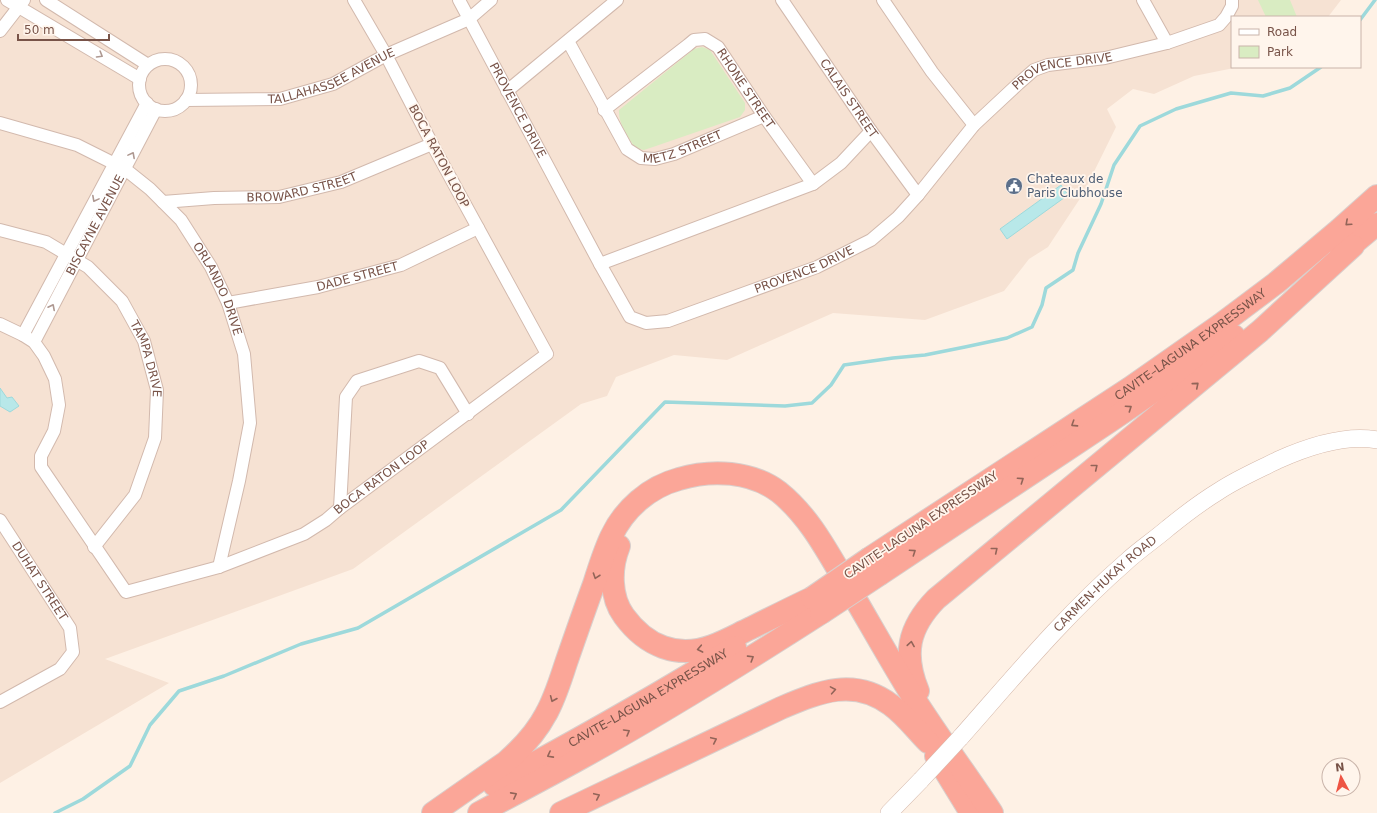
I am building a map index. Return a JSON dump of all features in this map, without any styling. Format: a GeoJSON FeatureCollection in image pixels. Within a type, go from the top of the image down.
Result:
{"type":"FeatureCollection","features":[{"type":"Feature","properties":{"kind":"highway","name":"CAVITE–LAGUNA EXPRESSWAY"},"geometry":{"type":"LineString","coordinates":[[479,813],[583,757],[739,665],[816,606],[1220,325],[1276,283],[1377,196]]}},
{"type":"Feature","properties":{"kind":"highway","name":"CAVITE–LAGUNA EXPRESSWAY"},"geometry":{"type":"LineString","coordinates":[[875,566],[1222,344],[1353,246],[1377,224]]}},
{"type":"Feature","properties":{"kind":"highway"},"geometry":{"type":"LineString","coordinates":[[932,738],[910,668],[910,650],[913,634],[924,611],[942,594],[1260,332],[1353,246]]}},
{"type":"Feature","properties":{"kind":"highway"},"geometry":{"type":"LineString","coordinates":[[433,813],[506,762],[517,752],[538,727],[554,697],[606,546],[626,514],[654,489],[670,481],[701,473],[734,474],[751,478],[778,491],[799,510],[824,546],[906,686],[971,813]]}},
{"type":"Feature","properties":{"kind":"highway"},"geometry":{"type":"LineString","coordinates":[[816,606],[712,646],[689,651],[655,645],[644,638],[632,627],[621,612],[615,597],[613,580],[614,565],[618,548],[637,518],[650,506],[666,495],[683,488],[699,485],[719,484],[736,487],[768,500],[785,513],[797,526],[932,738],[992,813]]}},
{"type":"Feature","properties":{"kind":"highway","name":"CAVITE–LAGUNA EXPRESSWAY"},"geometry":{"type":"LineString","coordinates":[[439,813],[637,707],[708,664],[816,606]]}},
{"type":"Feature","properties":{"kind":"highway"},"geometry":{"type":"LineString","coordinates":[[561,813],[781,708],[829,690],[852,689],[874,694],[932,738]]}},
{"type":"Feature","properties":{"kind":"street"},"geometry":{"type":"LineString","coordinates":[[6,0],[22,4],[140,79]]}},
{"type":"Feature","properties":{"kind":"street"},"geometry":{"type":"LineString","coordinates":[[46,0],[148,65]]}},
{"type":"Feature","properties":{"kind":"street","name":"BOCA RATON LOOP"},"geometry":{"type":"LineString","coordinates":[[0,324],[34,342],[44,356],[55,379],[59,405],[54,431],[41,456],[41,468],[126,592],[219,567],[304,534],[326,520],[547,354],[432,144],[386,55],[354,0]]}},
{"type":"Feature","properties":{"kind":"street","name":"PROVENCE DRIVE"},"geometry":{"type":"LineString","coordinates":[[459,0],[600,264],[630,317],[646,323],[668,322],[817,267],[871,240],[898,217],[918,195],[974,125],[1034,70],[1048,65],[1105,58],[1167,43],[1220,25],[1226,17],[1232,3]]}},
{"type":"Feature","properties":{"kind":"street","name":"TALLAHASSEE AVENUE"},"geometry":{"type":"LineString","coordinates":[[186,100],[280,99],[333,84],[386,55],[469,18],[491,0]]}},
{"type":"Feature","properties":{"kind":"street"},"geometry":{"type":"LineString","coordinates":[[507,91],[617,0]]}},
{"type":"Feature","properties":{"kind":"street","name":"CALAIS STREET"},"geometry":{"type":"LineString","coordinates":[[782,0],[870,131],[918,195]]}},
{"type":"Feature","properties":{"kind":"street"},"geometry":{"type":"LineString","coordinates":[[883,0],[932,72],[974,125]]}},
{"type":"Feature","properties":{"kind":"street"},"geometry":{"type":"LineString","coordinates":[[1142,0],[1167,43]]}},
{"type":"Feature","properties":{"kind":"street"},"geometry":{"type":"LineString","coordinates":[[0,31],[22,4]]}},
{"type":"Feature","properties":{"kind":"street","name":"RHONE STREET"},"geometry":{"type":"LineString","coordinates":[[604,110],[694,40],[705,39],[718,47],[764,116],[813,184]]}},
{"type":"Feature","properties":{"kind":"street","name":"METZ STREET"},"geometry":{"type":"LineString","coordinates":[[568,41],[604,110],[627,149],[641,158],[656,159],[674,154],[764,116]]}},
{"type":"Feature","properties":{"kind":"street"},"geometry":{"type":"LineString","coordinates":[[163,59],[172,60],[179,63],[185,69],[191,84],[190,92],[186,100],[180,106],[164,111],[152,106],[142,96],[139,88],[140,79],[148,65],[163,59]]}},
{"type":"Feature","properties":{"kind":"street","name":"BISCAYNE AVENUE"},"geometry":{"type":"LineString","coordinates":[[23,335],[71,257],[152,106]]}},
{"type":"Feature","properties":{"kind":"street","name":"ORLANDO DRIVE"},"geometry":{"type":"LineString","coordinates":[[0,123],[77,145],[119,167],[150,188],[181,220],[211,267],[228,303],[244,354],[250,423],[239,481],[219,567]]}},
{"type":"Feature","properties":{"kind":"street"},"geometry":{"type":"LineString","coordinates":[[600,264],[813,184],[841,163],[870,131]]}},
{"type":"Feature","properties":{"kind":"street","name":"BROWARD STREET"},"geometry":{"type":"LineString","coordinates":[[163,202],[214,198],[279,197],[341,182],[432,144]]}},
{"type":"Feature","properties":{"kind":"street","name":"DADE STREET"},"geometry":{"type":"LineString","coordinates":[[228,303],[318,288],[401,265],[478,228]]}},
{"type":"Feature","properties":{"kind":"street","name":"TAMPA DRIVE"},"geometry":{"type":"LineString","coordinates":[[0,230],[46,242],[88,267],[122,301],[144,341],[157,390],[155,438],[135,495],[94,546]]}},
{"type":"Feature","properties":{"kind":"street","name":"BISCAYNE AVENUE"},"geometry":{"type":"LineString","coordinates":[[34,342],[71,257]]}},
{"type":"Feature","properties":{"kind":"street"},"geometry":{"type":"LineString","coordinates":[[340,508],[346,397],[357,381],[419,361],[440,368],[468,414]]}},
{"type":"Feature","properties":{"kind":"street","name":"CARMEN-HUKAY ROAD"},"geometry":{"type":"LineString","coordinates":[[889,813],[922,780],[1042,646],[1086,600],[1125,562],[1193,508],[1219,490],[1256,470],[1294,453],[1320,445],[1344,440],[1369,438],[1377,440]]}},
{"type":"Feature","properties":{"kind":"street","name":"DUHAT STREET"},"geometry":{"type":"LineString","coordinates":[[0,520],[70,628],[73,652],[60,668],[0,702]]}},
{"type":"Feature","properties":{"kind":"shaded area"},"geometry":{"type":"Polygon","coordinates":[[[0,0],[1341,0],[1329,16],[1231,16],[1231,68],[1234,68],[1194,76],[1154,94],[1133,89],[1107,109],[1116,127],[1083,194],[1048,247],[1029,259],[1004,291],[925,320],[833,313],[727,360],[674,355],[616,377],[607,396],[581,404],[353,569],[105,659],[169,683],[0,783],[0,0]]]}},
{"type":"Feature","properties":{"kind":"green space"},"geometry":{"type":"Polygon","coordinates":[[[1258,0],[1290,0],[1297,16],[1266,16],[1258,0]]]}},
{"type":"Feature","properties":{"kind":"green space"},"geometry":{"type":"Polygon","coordinates":[[[702,47],[710,50],[745,103],[745,110],[740,117],[644,150],[635,148],[622,125],[619,110],[694,49],[702,47]]]}},
{"type":"Feature","properties":{"kind":"water"},"geometry":{"type":"Polygon","coordinates":[[[1061,185],[1068,195],[1007,239],[1000,229],[1061,185]]]}},
{"type":"Feature","properties":{"kind":"water"},"geometry":{"type":"Polygon","coordinates":[[[0,388],[7,398],[12,397],[19,406],[10,412],[0,406],[0,388]]]}},
{"type":"Feature","properties":{"kind":"waterway"},"geometry":{"type":"LineString","coordinates":[[1361,19],[1375,0]]}},
{"type":"Feature","properties":{"kind":"waterway"},"geometry":{"type":"LineString","coordinates":[[55,813],[83,799],[130,766],[150,725],[179,691],[224,676],[301,644],[358,628],[561,510],[665,402],[785,406],[812,403],[831,385],[844,365],[925,355],[965,347],[1007,338],[1032,327],[1042,305],[1046,288],[1073,270],[1078,253],[1101,204],[1114,165],[1140,126],[1176,109],[1231,93],[1263,96],[1290,88],[1320,68]]}},
{"type":"Feature","properties":{"kind":"place","name":"Chateaux de Paris Clubhouse"},"geometry":{"type":"Point","coordinates":[1014,186]}}]}
